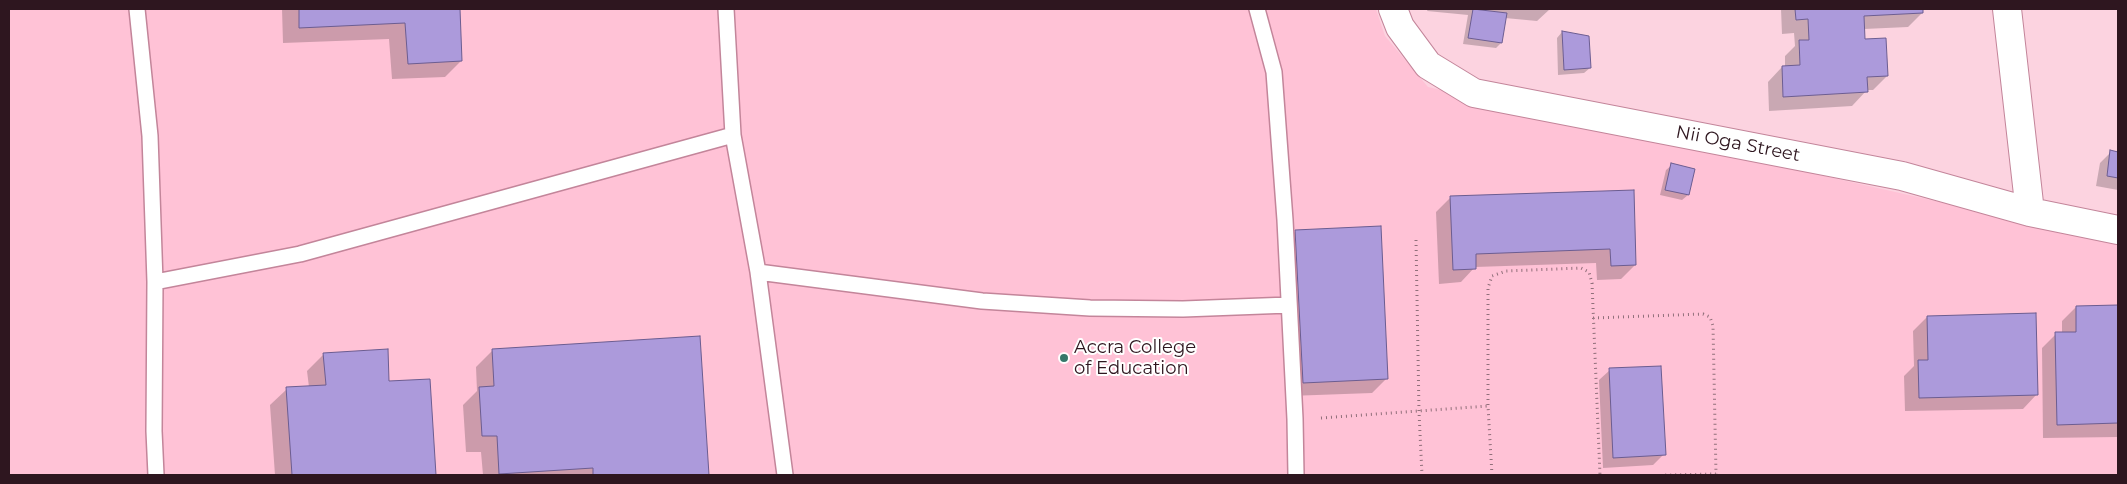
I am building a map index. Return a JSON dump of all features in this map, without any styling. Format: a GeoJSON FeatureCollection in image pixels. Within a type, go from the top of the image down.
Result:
{"type":"FeatureCollection","features":[{"type":"Feature","properties":{"kind":"street","name":"Nii Oga Street"},"geometry":{"type":"LineString","coordinates":[[1393,9],[1400,27],[1428,65],[1474,93],[1902,176],[2030,212],[2118,230]]}},
{"type":"Feature","properties":{"kind":"street"},"geometry":{"type":"LineString","coordinates":[[2007,9],[2030,212]]}},
{"type":"Feature","properties":{"kind":"lane"},"geometry":{"type":"LineString","coordinates":[[137,9],[150,136],[155,282],[154,431],[156,475]]}},
{"type":"Feature","properties":{"kind":"lane"},"geometry":{"type":"LineString","coordinates":[[726,9],[733,135],[758,272],[785,475]]}},
{"type":"Feature","properties":{"kind":"lane"},"geometry":{"type":"LineString","coordinates":[[1256,9],[1274,72],[1289,305],[1296,475]]}},
{"type":"Feature","properties":{"kind":"lane"},"geometry":{"type":"LineString","coordinates":[[155,282],[300,254],[733,135]]}},
{"type":"Feature","properties":{"kind":"lane"},"geometry":{"type":"LineString","coordinates":[[758,272],[992,302],[1118,308],[1289,305]]}},
{"type":"Feature","properties":{"kind":"path"},"geometry":{"type":"LineString","coordinates":[[1416,240],[1422,475]]}},
{"type":"Feature","properties":{"kind":"path"},"geometry":{"type":"LineString","coordinates":[[1492,475],[1488,406],[1488,288],[1492,276],[1506,271],[1581,268],[1589,272],[1592,282],[1600,475]]}},
{"type":"Feature","properties":{"kind":"path"},"geometry":{"type":"LineString","coordinates":[[1593,318],[1703,314],[1710,317],[1712,326],[1716,475],[1665,475]]}},
{"type":"Feature","properties":{"kind":"path"},"geometry":{"type":"LineString","coordinates":[[1295,420],[1488,406]]}},
{"type":"Feature","properties":{"kind":"shaded area","name":"Accra College of Education"},"geometry":{"type":"Polygon","coordinates":[[[9,9],[1376,9],[1385,36],[1428,87],[2118,242],[2118,475],[9,475],[9,9]]]}},
{"type":"Feature","properties":{"kind":"building"},"geometry":{"type":"Polygon","coordinates":[[[299,9],[460,9],[462,61],[408,64],[405,23],[299,28],[299,9]]]}},
{"type":"Feature","properties":{"kind":"building"},"geometry":{"type":"Polygon","coordinates":[[[1473,9],[1507,13],[1502,43],[1468,38],[1473,9]]]}},
{"type":"Feature","properties":{"kind":"building"},"geometry":{"type":"Polygon","coordinates":[[[1795,9],[1923,9],[1923,13],[1864,16],[1865,39],[1886,38],[1888,76],[1867,77],[1868,92],[1783,97],[1782,66],[1800,65],[1799,40],[1809,40],[1808,19],[1796,20],[1795,9]]]}},
{"type":"Feature","properties":{"kind":"building"},"geometry":{"type":"Polygon","coordinates":[[[1562,31],[1589,36],[1591,68],[1564,70],[1562,31]]]}},
{"type":"Feature","properties":{"kind":"building"},"geometry":{"type":"Polygon","coordinates":[[[2110,150],[2118,152],[2118,178],[2107,176],[2110,150]]]}},
{"type":"Feature","properties":{"kind":"building"},"geometry":{"type":"Polygon","coordinates":[[[1671,163],[1695,169],[1689,195],[1665,190],[1671,163]]]}},
{"type":"Feature","properties":{"kind":"building"},"geometry":{"type":"Polygon","coordinates":[[[1634,190],[1636,265],[1611,266],[1610,249],[1476,254],[1476,269],[1453,270],[1450,196],[1634,190]]]}},
{"type":"Feature","properties":{"kind":"building"},"geometry":{"type":"Polygon","coordinates":[[[1381,226],[1388,379],[1303,383],[1295,230],[1381,226]]]}},
{"type":"Feature","properties":{"kind":"building"},"geometry":{"type":"Polygon","coordinates":[[[2118,305],[2118,423],[2057,425],[2055,332],[2076,332],[2076,306],[2118,305]]]}},
{"type":"Feature","properties":{"kind":"building"},"geometry":{"type":"Polygon","coordinates":[[[2036,313],[2038,395],[1919,398],[1918,360],[1928,360],[1927,316],[2036,313]]]}},
{"type":"Feature","properties":{"kind":"building"},"geometry":{"type":"Polygon","coordinates":[[[700,336],[709,475],[593,475],[593,468],[499,474],[497,436],[482,436],[479,387],[494,386],[492,349],[700,336]]]}},
{"type":"Feature","properties":{"kind":"building"},"geometry":{"type":"Polygon","coordinates":[[[388,349],[389,381],[430,379],[436,475],[292,475],[286,387],[326,385],[323,353],[388,349]]]}},
{"type":"Feature","properties":{"kind":"building"},"geometry":{"type":"Polygon","coordinates":[[[1661,366],[1666,455],[1613,458],[1609,368],[1661,366]]]}},
{"type":"Feature","properties":{"kind":"place","name":"Accra College of Education"},"geometry":{"type":"Point","coordinates":[1064,358]}}]}
